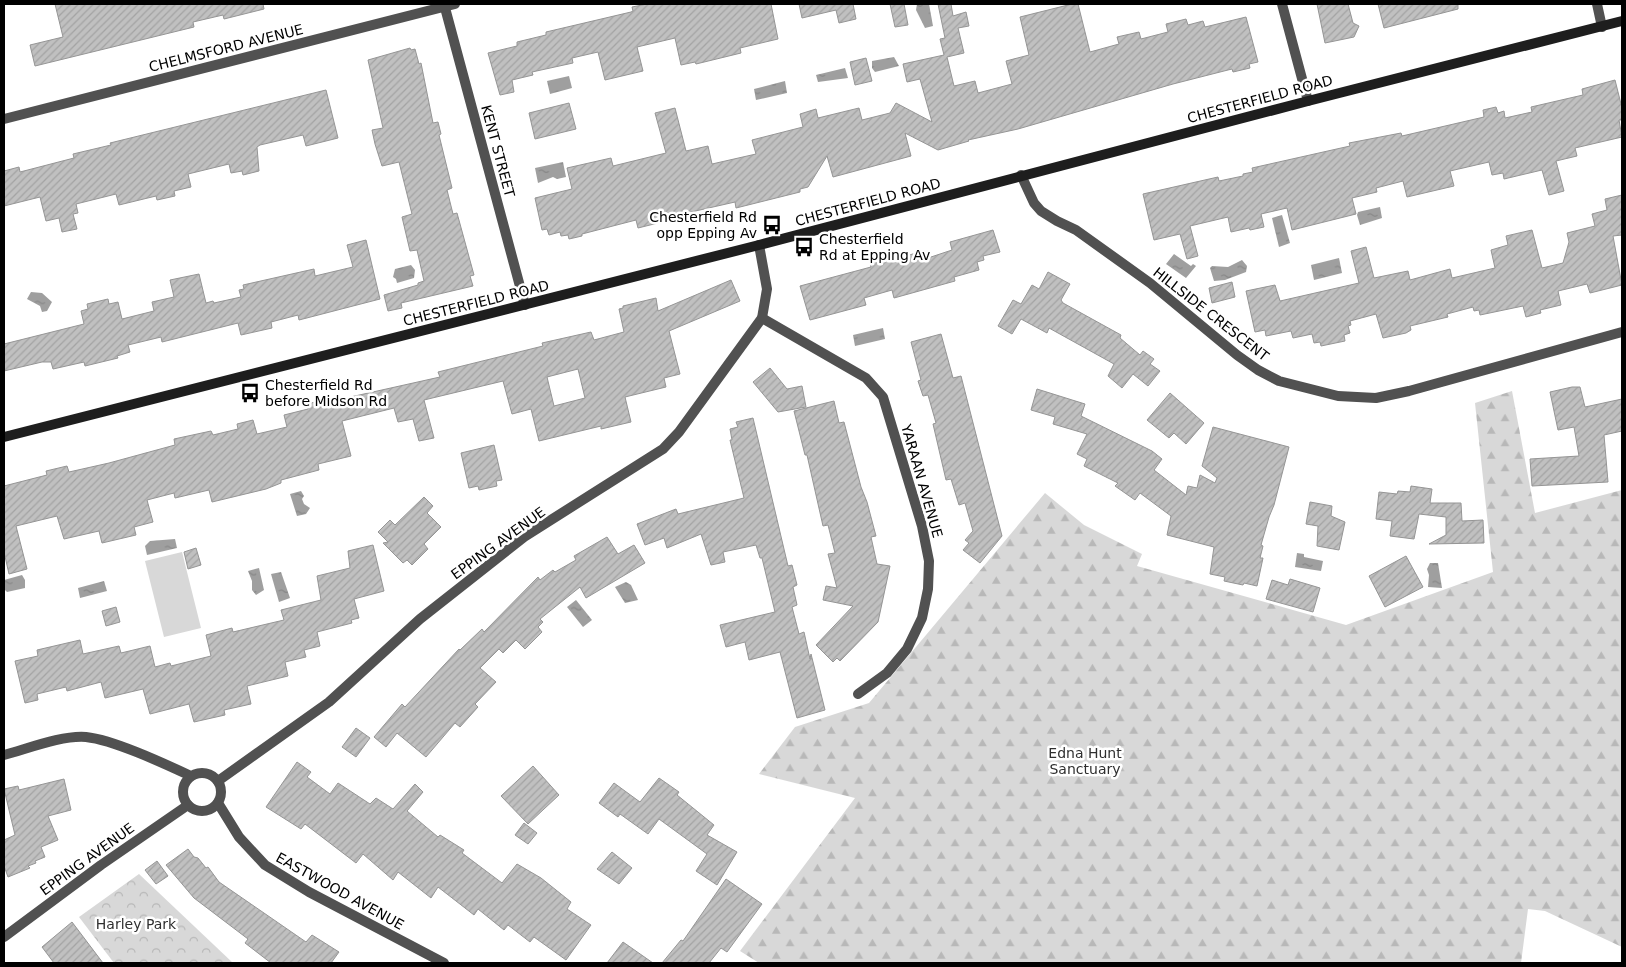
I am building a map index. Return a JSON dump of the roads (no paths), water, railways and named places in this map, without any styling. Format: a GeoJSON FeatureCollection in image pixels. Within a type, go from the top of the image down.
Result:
{"type":"FeatureCollection","features":[{"type":"Feature","properties":{"kind":"street","name":"CHELMSFORD AVENUE"},"geometry":{"type":"LineString","coordinates":[[4,119],[444,5],[455,4]]}},
{"type":"Feature","properties":{"kind":"street"},"geometry":{"type":"LineString","coordinates":[[1282,4],[1308,101]]}},
{"type":"Feature","properties":{"kind":"street"},"geometry":{"type":"LineString","coordinates":[[1598,4],[1602,27]]}},
{"type":"Feature","properties":{"kind":"street","name":"KENT STREET"},"geometry":{"type":"LineString","coordinates":[[444,5],[525,305]]}},
{"type":"Feature","properties":{"kind":"street","name":"CHESTERFIELD ROAD"},"geometry":{"type":"LineString","coordinates":[[4,437],[759,245],[1308,101],[1622,22]]}},
{"type":"Feature","properties":{"kind":"street","name":"HILLSIDE CRESCENT"},"geometry":{"type":"LineString","coordinates":[[1021,176],[1034,203],[1051,218],[1076,230],[1150,283],[1258,370],[1280,381],[1302,388],[1338,396],[1376,398],[1408,391],[1622,332]]}},
{"type":"Feature","properties":{"kind":"street","name":"EPPING AVENUE"},"geometry":{"type":"LineString","coordinates":[[218,781],[329,702],[420,619],[524,537],[663,449],[679,432],[762,318],[767,289],[759,245]]}},
{"type":"Feature","properties":{"kind":"street","name":"YARAAN AVENUE"},"geometry":{"type":"LineString","coordinates":[[762,318],[866,378],[883,397],[922,526],[929,561],[928,589],[922,618],[902,655],[887,673],[858,694]]}},
{"type":"Feature","properties":{"kind":"street"},"geometry":{"type":"LineString","coordinates":[[4,754],[86,737],[104,742],[191,776]]}},
{"type":"Feature","properties":{"kind":"street"},"geometry":{"type":"LineString","coordinates":[[197,773],[209,774],[218,781],[221,792],[218,803],[203,811],[188,805],[182,793],[186,780],[191,776],[197,773]]}},
{"type":"Feature","properties":{"kind":"street","name":"EASTWOOD AVENUE"},"geometry":{"type":"LineString","coordinates":[[218,803],[239,837],[265,865],[309,892],[444,963]]}},
{"type":"Feature","properties":{"kind":"street","name":"EPPING AVENUE"},"geometry":{"type":"LineString","coordinates":[[4,937],[101,864],[188,805]]}},
{"type":"Feature","properties":{"kind":"water"},"geometry":{"type":"Polygon","coordinates":[[[917,4],[929,4],[933,26],[925,28],[916,10],[917,4]]]}},
{"type":"Feature","properties":{"kind":"water"},"geometry":{"type":"Polygon","coordinates":[[[894,57],[899,66],[875,72],[872,68],[872,61],[894,57]]]}},
{"type":"Feature","properties":{"kind":"water"},"geometry":{"type":"Polygon","coordinates":[[[845,68],[848,78],[818,82],[816,75],[845,68]]]}},
{"type":"Feature","properties":{"kind":"water"},"geometry":{"type":"Polygon","coordinates":[[[569,76],[572,88],[550,94],[547,81],[569,76]]]}},
{"type":"Feature","properties":{"kind":"water"},"geometry":{"type":"Polygon","coordinates":[[[785,81],[787,93],[756,100],[754,89],[785,81]]]}},
{"type":"Feature","properties":{"kind":"water"},"geometry":{"type":"Polygon","coordinates":[[[563,162],[566,177],[557,179],[553,177],[538,183],[535,168],[563,162]]]}},
{"type":"Feature","properties":{"kind":"water"},"geometry":{"type":"Polygon","coordinates":[[[1380,207],[1382,218],[1360,225],[1358,212],[1380,207]]]}},
{"type":"Feature","properties":{"kind":"water"},"geometry":{"type":"Polygon","coordinates":[[[1282,215],[1290,243],[1279,247],[1272,218],[1282,215]]]}},
{"type":"Feature","properties":{"kind":"water"},"geometry":{"type":"Polygon","coordinates":[[[1174,254],[1191,266],[1193,264],[1196,266],[1186,278],[1166,264],[1174,254]]]}},
{"type":"Feature","properties":{"kind":"water"},"geometry":{"type":"Polygon","coordinates":[[[1339,258],[1342,273],[1314,280],[1311,265],[1339,258]]]}},
{"type":"Feature","properties":{"kind":"water"},"geometry":{"type":"Polygon","coordinates":[[[1242,260],[1247,266],[1246,272],[1225,280],[1214,281],[1210,268],[1212,266],[1228,267],[1242,260]]]}},
{"type":"Feature","properties":{"kind":"water"},"geometry":{"type":"Polygon","coordinates":[[[411,265],[415,270],[414,278],[397,283],[393,277],[395,269],[411,265]]]}},
{"type":"Feature","properties":{"kind":"water"},"geometry":{"type":"Polygon","coordinates":[[[31,292],[42,293],[52,302],[47,311],[42,312],[40,306],[27,299],[31,292]]]}},
{"type":"Feature","properties":{"kind":"water"},"geometry":{"type":"Polygon","coordinates":[[[883,328],[885,339],[855,346],[853,335],[883,328]]]}},
{"type":"Feature","properties":{"kind":"water"},"geometry":{"type":"Polygon","coordinates":[[[301,491],[304,496],[302,499],[304,504],[310,508],[306,514],[297,516],[290,494],[301,491]]]}},
{"type":"Feature","properties":{"kind":"water"},"geometry":{"type":"Polygon","coordinates":[[[175,539],[177,548],[147,555],[145,546],[150,541],[175,539]]]}},
{"type":"Feature","properties":{"kind":"water"},"geometry":{"type":"Polygon","coordinates":[[[1297,553],[1304,554],[1304,557],[1323,561],[1321,571],[1295,567],[1297,553]]]}},
{"type":"Feature","properties":{"kind":"water"},"geometry":{"type":"Polygon","coordinates":[[[1430,563],[1438,563],[1442,588],[1428,587],[1429,575],[1427,569],[1430,563]]]}},
{"type":"Feature","properties":{"kind":"water"},"geometry":{"type":"Polygon","coordinates":[[[259,568],[264,590],[256,595],[252,590],[252,581],[248,571],[259,568]]]}},
{"type":"Feature","properties":{"kind":"water"},"geometry":{"type":"Polygon","coordinates":[[[281,572],[290,598],[279,602],[271,574],[281,572]]]}},
{"type":"Feature","properties":{"kind":"water"},"geometry":{"type":"Polygon","coordinates":[[[22,575],[25,580],[25,588],[7,592],[4,589],[4,580],[22,575]]]}},
{"type":"Feature","properties":{"kind":"water"},"geometry":{"type":"Polygon","coordinates":[[[104,581],[107,591],[80,598],[78,588],[104,581]]]}},
{"type":"Feature","properties":{"kind":"water"},"geometry":{"type":"Polygon","coordinates":[[[626,582],[631,585],[638,600],[625,603],[615,587],[626,582]]]}},
{"type":"Feature","properties":{"kind":"water"},"geometry":{"type":"Polygon","coordinates":[[[576,600],[592,620],[583,627],[567,607],[576,600]]]}},
{"type":"Feature","properties":{"kind":"place","name":"Chesterfield Rd opp Epping Av"},"geometry":{"type":"Point","coordinates":[772,225]}},
{"type":"Feature","properties":{"kind":"place","name":"Chesterfield Rd at Epping Av"},"geometry":{"type":"Point","coordinates":[804,247]}},
{"type":"Feature","properties":{"kind":"place","name":"Chesterfield Rd before Midson Rd"},"geometry":{"type":"Point","coordinates":[250,393]}},
{"type":"Feature","properties":{"kind":"park label","name":"Edna Hunt Sanctuary"},"geometry":{"type":"Point","coordinates":[1085,762]}},
{"type":"Feature","properties":{"kind":"park label","name":"Harley Park"},"geometry":{"type":"Point","coordinates":[136,924]}}]}
